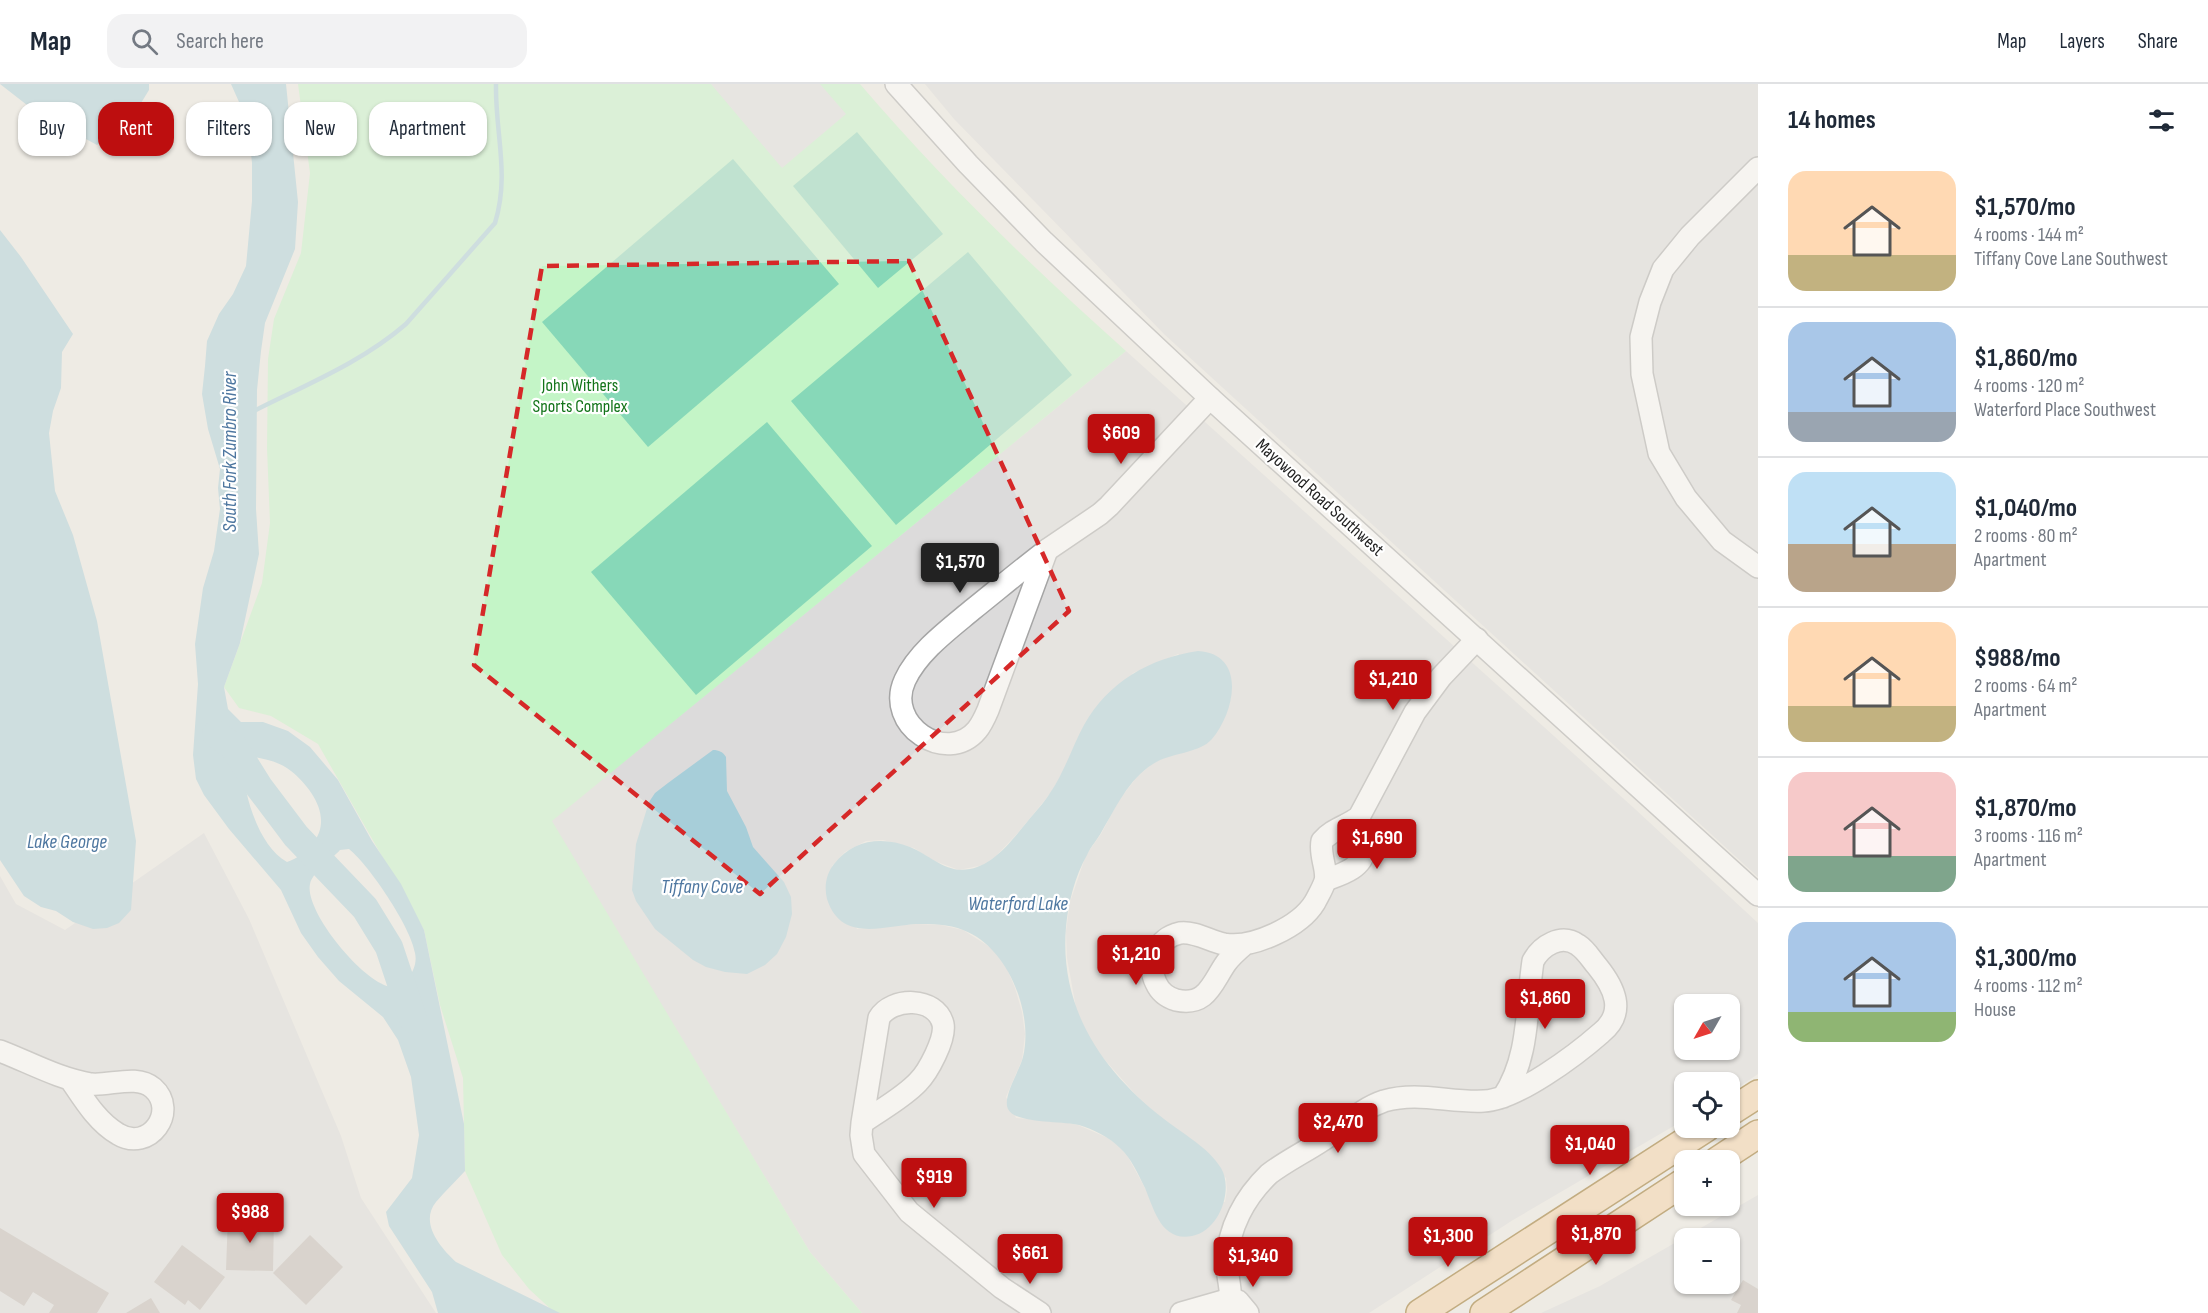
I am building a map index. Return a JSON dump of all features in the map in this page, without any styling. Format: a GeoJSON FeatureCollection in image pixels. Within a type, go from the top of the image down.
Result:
{"type":"FeatureCollection","features":[{"type":"Feature","properties":{"kind":"main road"},"geometry":{"type":"LineString","coordinates":[[1740,1106],[1758,1094]]}},
{"type":"Feature","properties":{"kind":"main road"},"geometry":{"type":"LineString","coordinates":[[1734,1150],[1758,1134]]}},
{"type":"Feature","properties":{"kind":"main road"},"geometry":{"type":"LineString","coordinates":[[1420,1313],[1691,1138]]}},
{"type":"Feature","properties":{"kind":"main road"},"geometry":{"type":"LineString","coordinates":[[1484,1313],[1674,1189]]}},
{"type":"Feature","properties":{"kind":"street","name":"Mayowood Road Southwest"},"geometry":{"type":"LineString","coordinates":[[896,84],[968,164],[1044,242],[1210,398],[1758,896]]}},
{"type":"Feature","properties":{"kind":"street"},"geometry":{"type":"LineString","coordinates":[[1758,168],[1690,236],[1663,269],[1650,302],[1641,337],[1642,374],[1659,453],[1686,498],[1722,541],[1758,567]]}},
{"type":"Feature","properties":{"kind":"street"},"geometry":{"type":"LineString","coordinates":[[1047,550],[988,710],[976,731],[969,737],[951,743],[920,735],[907,721],[901,701],[901,692],[909,672],[948,630],[1047,550],[1105,510],[1210,398]]}},
{"type":"Feature","properties":{"kind":"street"},"geometry":{"type":"LineString","coordinates":[[1326,880],[1321,857],[1322,841],[1333,831],[1350,824],[1359,817],[1415,712],[1441,676],[1477,639]]}},
{"type":"Feature","properties":{"kind":"street"},"geometry":{"type":"LineString","coordinates":[[1245,944],[1276,933],[1302,917],[1314,903],[1326,880],[1352,869],[1361,859],[1364,850],[1359,817]]}},
{"type":"Feature","properties":{"kind":"street"},"geometry":{"type":"LineString","coordinates":[[1228,1306],[1227,1260],[1235,1224],[1251,1194],[1274,1170],[1321,1141],[1361,1112],[1386,1101],[1420,1096],[1485,1101],[1503,1097],[1524,1088],[1544,1075],[1603,1032],[1614,1015],[1615,995],[1608,979],[1585,951],[1573,942],[1548,944],[1533,961],[1525,1037],[1520,1061],[1510,1087],[1503,1097]]}},
{"type":"Feature","properties":{"kind":"street"},"geometry":{"type":"LineString","coordinates":[[862,1123],[918,1083],[929,1066],[943,1032],[943,1023],[933,1010],[924,1005],[901,1002],[882,1012],[877,1026],[862,1123],[864,1154],[909,1212],[1002,1288],[1040,1313]]}},
{"type":"Feature","properties":{"kind":"street"},"geometry":{"type":"LineString","coordinates":[[0,1051],[70,1079]]}},
{"type":"Feature","properties":{"kind":"street"},"geometry":{"type":"LineString","coordinates":[[1002,1288],[1009,1313]]}},
{"type":"Feature","properties":{"kind":"street"},"geometry":{"type":"LineString","coordinates":[[1181,1313],[1228,1306],[1238,1301],[1248,1313]]}},
{"type":"Feature","properties":{"kind":"highlighted area"},"geometry":{"type":"Polygon","coordinates":[[[909,261],[1069,611],[760,894],[474,665],[542,266],[909,261]]]}},
{"type":"Feature","properties":{"kind":"shaded area"},"geometry":{"type":"Polygon","coordinates":[[[711,84],[820,84],[846,114],[782,168],[711,84]]]}},
{"type":"Feature","properties":{"kind":"shaded area"},"geometry":{"type":"Polygon","coordinates":[[[925,84],[1758,84],[1758,877],[1165,335],[954,119],[925,84]]]}},
{"type":"Feature","properties":{"kind":"shaded area"},"geometry":{"type":"Polygon","coordinates":[[[1126,351],[1635,809],[1758,923],[1758,1074],[1740,1086],[1740,1072],[1674,1072],[1674,1126],[1513,1220],[1369,1313],[862,1313],[810,1252],[551,821],[1126,351]],[[1178,654],[1133,673],[1050,794],[1016,835],[995,857],[983,865],[959,870],[932,860],[914,848],[883,840],[866,841],[845,852],[832,866],[857,929],[917,924],[941,925],[963,930],[993,949],[1005,964],[1022,1012],[1025,1034],[1022,1060],[1006,1097],[1016,1118],[1078,1125],[1108,1138],[1128,1157],[1146,1190],[1225,1202],[1226,1178],[1136,1095],[1097,1051],[1087,1034],[1076,1008],[1067,958],[1066,931],[1070,902],[1086,855],[1101,834],[1119,800],[1137,777],[1152,764],[1166,756],[1196,749],[1217,731],[1231,698],[1178,654]]]}},
{"type":"Feature","properties":{"kind":"shaded area"},"geometry":{"type":"Polygon","coordinates":[[[204,833],[249,919],[341,1136],[361,1198],[436,1313],[0,1313],[0,876],[16,904],[65,930],[204,833]]]}},
{"type":"Feature","properties":{"kind":"shaded area"},"geometry":{"type":"Polygon","coordinates":[[[1758,1195],[1758,1313],[1541,1313],[1600,1286],[1674,1243],[1674,1294],[1740,1294],[1740,1228],[1701,1228],[1722,1216],[1740,1216],[1740,1205],[1758,1195]]]}},
{"type":"Feature","properties":{"kind":"green space","name":"John Withers Sports Complex"},"geometry":{"type":"Polygon","coordinates":[[[298,84],[860,84],[891,120],[989,222],[1126,351],[552,821],[810,1252],[862,1313],[555,1313],[529,1289],[502,1255],[465,1171],[463,1078],[440,1005],[424,930],[318,744],[271,716],[239,708],[224,687],[262,583],[270,523],[267,448],[268,359],[274,319],[301,253],[310,173],[308,156],[357,156],[357,102],[300,102],[298,84]]]}},
{"type":"Feature","properties":{"kind":"green space"},"geometry":{"type":"Polygon","coordinates":[[[857,132],[943,234],[878,288],[793,186],[857,132]]]}},
{"type":"Feature","properties":{"kind":"green space"},"geometry":{"type":"Polygon","coordinates":[[[733,159],[839,284],[648,447],[542,322],[733,159]]]}},
{"type":"Feature","properties":{"kind":"green space"},"geometry":{"type":"Polygon","coordinates":[[[968,252],[1072,375],[896,525],[791,401],[968,252]]]}},
{"type":"Feature","properties":{"kind":"green space"},"geometry":{"type":"Polygon","coordinates":[[[767,422],[872,546],[696,695],[591,572],[767,422]]]}},
{"type":"Feature","properties":{"kind":"water"},"geometry":{"type":"Polygon","coordinates":[[[0,84],[149,84],[149,90],[142,102],[98,102],[97,145],[86,139],[86,102],[23,102],[0,84]]]}},
{"type":"Feature","properties":{"kind":"water"},"geometry":{"type":"Polygon","coordinates":[[[231,84],[286,84],[288,102],[284,102],[284,156],[293,156],[298,202],[295,249],[265,323],[257,390],[256,509],[259,554],[240,643],[224,687],[228,709],[241,722],[263,722],[288,731],[310,747],[338,780],[372,841],[401,884],[424,930],[464,1124],[465,1171],[439,1198],[431,1210],[431,1227],[434,1235],[456,1262],[560,1313],[438,1313],[432,1292],[389,1226],[386,1212],[412,1178],[419,1135],[411,1077],[398,1040],[383,1017],[339,981],[318,957],[301,933],[281,890],[229,829],[204,795],[196,779],[193,755],[198,684],[195,644],[203,588],[214,551],[220,509],[218,488],[220,469],[208,429],[202,394],[207,341],[219,314],[233,294],[246,266],[252,201],[251,156],[272,156],[272,102],[239,102],[231,84]],[[242,755],[245,783],[259,829],[276,854],[287,862],[301,855],[313,843],[319,833],[320,814],[312,795],[299,778],[286,767],[268,760],[242,755]],[[349,849],[340,850],[312,879],[311,896],[326,929],[353,961],[381,983],[396,986],[408,978],[415,966],[416,956],[412,942],[388,897],[349,849]]]}},
{"type":"Feature","properties":{"kind":"water","name":"Lake George"},"geometry":{"type":"Polygon","coordinates":[[[0,230],[73,334],[62,352],[61,388],[53,411],[49,433],[55,491],[73,535],[97,621],[136,841],[131,910],[119,923],[107,928],[93,929],[73,922],[56,911],[41,907],[24,896],[0,860],[0,230]]]}},
{"type":"Feature","properties":{"kind":"water","name":"Waterford Lake"},"geometry":{"type":"Polygon","coordinates":[[[1198,651],[1214,655],[1224,662],[1230,673],[1231,700],[1220,728],[1212,739],[1200,748],[1153,764],[1144,770],[1130,786],[1083,863],[1073,890],[1066,927],[1066,957],[1070,984],[1078,1011],[1104,1059],[1142,1100],[1216,1160],[1225,1177],[1225,1198],[1216,1218],[1202,1233],[1181,1237],[1166,1229],[1160,1222],[1134,1166],[1111,1140],[1079,1125],[1029,1120],[1012,1114],[1008,1109],[1009,1091],[1023,1057],[1024,1020],[1014,983],[992,950],[979,938],[946,925],[916,924],[877,929],[853,927],[842,922],[833,913],[827,899],[826,885],[831,868],[842,856],[850,849],[869,842],[889,842],[910,847],[938,863],[961,870],[979,866],[995,857],[1048,797],[1084,725],[1105,696],[1132,674],[1147,666],[1180,654],[1198,651]]]}},
{"type":"Feature","properties":{"kind":"water","name":"Tiffany Cove"},"geometry":{"type":"Polygon","coordinates":[[[713,750],[721,752],[726,757],[727,791],[746,827],[753,847],[784,882],[791,897],[792,914],[786,937],[777,954],[765,965],[747,974],[725,972],[706,967],[693,960],[655,929],[636,901],[632,890],[636,844],[649,802],[655,793],[713,750]]]}},
{"type":"Feature","properties":{"kind":"building"},"geometry":{"type":"Polygon","coordinates":[[[228,1216],[274,1217],[273,1271],[226,1270],[228,1216]]]}},
{"type":"Feature","properties":{"kind":"building"},"geometry":{"type":"Polygon","coordinates":[[[0,1228],[109,1293],[97,1313],[49,1313],[54,1305],[33,1292],[24,1306],[0,1291],[0,1228]]]}},
{"type":"Feature","properties":{"kind":"building"},"geometry":{"type":"Polygon","coordinates":[[[310,1235],[343,1267],[306,1305],[273,1273],[310,1235]]]}},
{"type":"Feature","properties":{"kind":"building"},"geometry":{"type":"Polygon","coordinates":[[[182,1245],[225,1277],[200,1310],[188,1300],[185,1305],[154,1282],[182,1245]]]}},
{"type":"Feature","properties":{"kind":"building"},"geometry":{"type":"Polygon","coordinates":[[[1743,1280],[1758,1289],[1758,1313],[1737,1313],[1741,1305],[1731,1300],[1735,1294],[1740,1294],[1740,1285],[1743,1280]]]}},
{"type":"Feature","properties":{"kind":"building"},"geometry":{"type":"Polygon","coordinates":[[[151,1298],[160,1313],[126,1313],[151,1298]]]}},
{"type":"Feature","properties":{"kind":"waterway"},"geometry":{"type":"LineString","coordinates":[[252,412],[351,362],[389,338],[406,324],[495,223],[502,170],[496,84]]}},
{"type":"Feature","properties":{"kind":"waterway","name":"South Fork Zumbro River"},"geometry":{"type":"LineString","coordinates":[[216,734],[234,747],[259,787],[296,836],[365,908],[389,947],[413,1019]]}}]}
